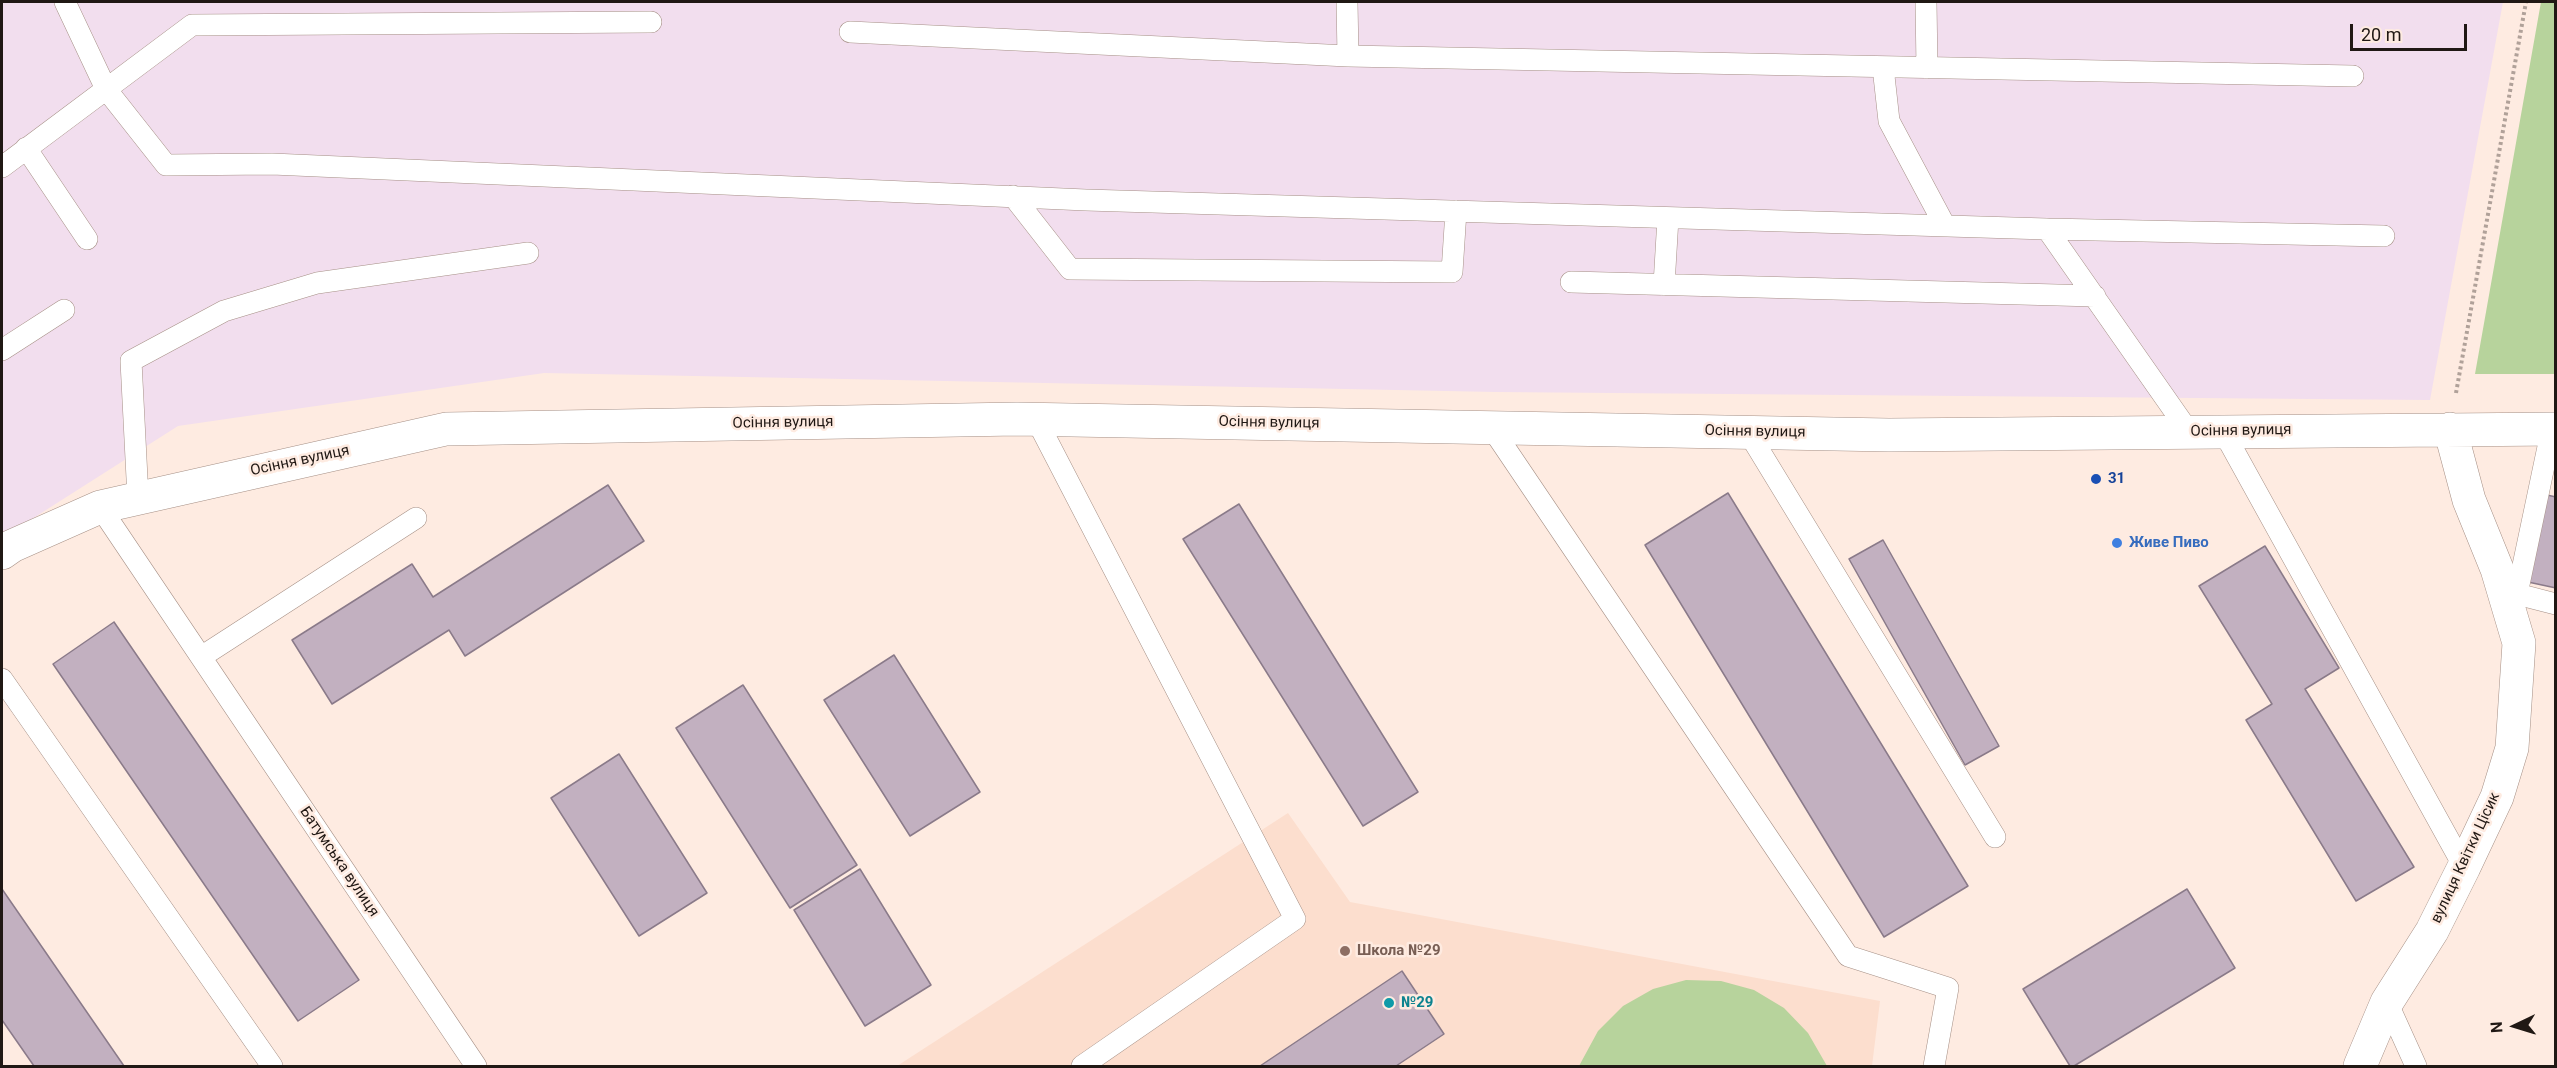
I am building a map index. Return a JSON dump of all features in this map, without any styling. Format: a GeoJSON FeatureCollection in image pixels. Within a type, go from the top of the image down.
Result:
{"type":"FeatureCollection","features":[{"type":"Feature","properties":{"kind":"street","name":"Осіння вулиця"},"geometry":{"type":"LineString","coordinates":[[2,553],[12,546],[100,507],[446,429],[1036,419],[1889,435],[2554,429]]}},
{"type":"Feature","properties":{"kind":"street","name":"вулиця Квітки Цісик"},"geometry":{"type":"LineString","coordinates":[[2360,1066],[2387,1002],[2432,931],[2464,867],[2497,797],[2512,748],[2519,643],[2497,569],[2469,500],[2450,429]]}},
{"type":"Feature","properties":{"kind":"lane"},"geometry":{"type":"LineString","coordinates":[[66,2],[106,89],[166,165],[272,164],[1013,196],[1668,218],[2384,236]]}},
{"type":"Feature","properties":{"kind":"lane"},"geometry":{"type":"LineString","coordinates":[[1347,2],[1348,56]]}},
{"type":"Feature","properties":{"kind":"lane"},"geometry":{"type":"LineString","coordinates":[[1926,2],[1927,68]]}},
{"type":"Feature","properties":{"kind":"lane"},"geometry":{"type":"LineString","coordinates":[[2,167],[192,26],[651,22]]}},
{"type":"Feature","properties":{"kind":"lane"},"geometry":{"type":"LineString","coordinates":[[850,32],[1348,56],[2353,76]]}},
{"type":"Feature","properties":{"kind":"lane"},"geometry":{"type":"LineString","coordinates":[[1883,67],[1889,121],[1945,226]]}},
{"type":"Feature","properties":{"kind":"lane"},"geometry":{"type":"LineString","coordinates":[[26,148],[87,239]]}},
{"type":"Feature","properties":{"kind":"lane"},"geometry":{"type":"LineString","coordinates":[[1013,196],[1070,269],[1452,272],[1456,211]]}},
{"type":"Feature","properties":{"kind":"lane"},"geometry":{"type":"LineString","coordinates":[[1665,285],[1668,218]]}},
{"type":"Feature","properties":{"kind":"lane"},"geometry":{"type":"LineString","coordinates":[[2048,229],[2189,432]]}},
{"type":"Feature","properties":{"kind":"lane"},"geometry":{"type":"LineString","coordinates":[[138,498],[131,361],[224,311],[317,283],[528,253]]}},
{"type":"Feature","properties":{"kind":"lane"},"geometry":{"type":"LineString","coordinates":[[1571,282],[2095,296]]}},
{"type":"Feature","properties":{"kind":"lane"},"geometry":{"type":"LineString","coordinates":[[2,350],[64,310]]}},
{"type":"Feature","properties":{"kind":"lane"},"geometry":{"type":"LineString","coordinates":[[1036,419],[1295,919],[1082,1066]]}},
{"type":"Feature","properties":{"kind":"lane"},"geometry":{"type":"LineString","coordinates":[[1491,428],[1848,956],[1948,988],[1934,1066]]}},
{"type":"Feature","properties":{"kind":"lane"},"geometry":{"type":"LineString","coordinates":[[2554,429],[2517,594],[2556,604]]}},
{"type":"Feature","properties":{"kind":"lane"},"geometry":{"type":"LineString","coordinates":[[2223,431],[2464,867]]}},
{"type":"Feature","properties":{"kind":"lane"},"geometry":{"type":"LineString","coordinates":[[1748,432],[1995,837]]}},
{"type":"Feature","properties":{"kind":"lane","name":"Батумська вулиця"},"geometry":{"type":"LineString","coordinates":[[100,507],[476,1066]]}},
{"type":"Feature","properties":{"kind":"lane"},"geometry":{"type":"LineString","coordinates":[[201,657],[416,518]]}},
{"type":"Feature","properties":{"kind":"lane"},"geometry":{"type":"LineString","coordinates":[[2,680],[272,1066]]}},
{"type":"Feature","properties":{"kind":"lane"},"geometry":{"type":"LineString","coordinates":[[2387,1002],[2416,1066]]}},
{"type":"Feature","properties":{"kind":"path"},"geometry":{"type":"LineString","coordinates":[[2464,352],[2526,2]]}},
{"type":"Feature","properties":{"kind":"shaded area"},"geometry":{"type":"Polygon","coordinates":[[[2,2],[2503,2],[2430,400],[1496,392],[544,373],[178,426],[2,538],[2,2]]]}},
{"type":"Feature","properties":{"kind":"shaded area","name":"Школа №29"},"geometry":{"type":"Polygon","coordinates":[[[1288,813],[1350,902],[1880,1001],[1872,1066],[897,1066],[1288,813]]]}},
{"type":"Feature","properties":{"kind":"green space"},"geometry":{"type":"Polygon","coordinates":[[[2541,2],[2556,2],[2555,374],[2475,374],[2541,2]]]}},
{"type":"Feature","properties":{"kind":"green space"},"geometry":{"type":"Polygon","coordinates":[[[1686,980],[1721,981],[1754,990],[1784,1008],[1808,1033],[1827,1066],[1579,1066],[1598,1031],[1623,1006],[1653,989],[1686,980]]]}},
{"type":"Feature","properties":{"kind":"building"},"geometry":{"type":"Polygon","coordinates":[[[608,485],[644,541],[465,656],[449,630],[332,704],[292,640],[412,564],[433,597],[608,485]]]}},
{"type":"Feature","properties":{"kind":"building"},"geometry":{"type":"Polygon","coordinates":[[[1728,493],[1968,886],[1884,937],[1645,545],[1728,493]]]}},
{"type":"Feature","properties":{"kind":"building"},"geometry":{"type":"Polygon","coordinates":[[[2547,495],[2556,497],[2556,588],[2528,582],[2547,495]]]}},
{"type":"Feature","properties":{"kind":"building"},"geometry":{"type":"Polygon","coordinates":[[[1239,504],[1418,792],[1363,826],[1183,539],[1239,504]]]}},
{"type":"Feature","properties":{"kind":"building"},"geometry":{"type":"Polygon","coordinates":[[[1883,540],[1999,746],[1965,765],[1849,559],[1883,540]]]}},
{"type":"Feature","properties":{"kind":"building"},"geometry":{"type":"Polygon","coordinates":[[[2265,546],[2339,668],[2305,689],[2414,867],[2356,901],[2246,720],[2272,704],[2199,586],[2265,546]]]}},
{"type":"Feature","properties":{"kind":"building"},"geometry":{"type":"Polygon","coordinates":[[[114,622],[359,980],[298,1021],[53,664],[114,622]]]}},
{"type":"Feature","properties":{"kind":"building"},"geometry":{"type":"Polygon","coordinates":[[[894,655],[980,792],[910,836],[824,700],[894,655]]]}},
{"type":"Feature","properties":{"kind":"building"},"geometry":{"type":"Polygon","coordinates":[[[743,685],[857,865],[790,908],[676,728],[743,685]]]}},
{"type":"Feature","properties":{"kind":"building"},"geometry":{"type":"Polygon","coordinates":[[[619,754],[707,893],[639,936],[551,798],[619,754]]]}},
{"type":"Feature","properties":{"kind":"building"},"geometry":{"type":"Polygon","coordinates":[[[860,869],[931,985],[865,1026],[794,910],[860,869]]]}},
{"type":"Feature","properties":{"kind":"building"},"geometry":{"type":"Polygon","coordinates":[[[2,889],[124,1066],[34,1066],[2,1020],[2,889]]]}},
{"type":"Feature","properties":{"kind":"building"},"geometry":{"type":"Polygon","coordinates":[[[2187,889],[2235,968],[2074,1066],[2070,1066],[2023,989],[2187,889]]]}},
{"type":"Feature","properties":{"kind":"building","name":"№29"},"geometry":{"type":"Polygon","coordinates":[[[1402,971],[1444,1034],[1396,1066],[1260,1066],[1402,971]]]}},
{"type":"Feature","properties":{"kind":"place","name":"31"},"geometry":{"type":"Point","coordinates":[2096,479]}},
{"type":"Feature","properties":{"kind":"place","name":"Живе Пиво"},"geometry":{"type":"Point","coordinates":[2117,543]}},
{"type":"Feature","properties":{"kind":"place","name":"Школа №29"},"geometry":{"type":"Point","coordinates":[1345,951]}},
{"type":"Feature","properties":{"kind":"place","name":"№29"},"geometry":{"type":"Point","coordinates":[1389,1003]}}]}
